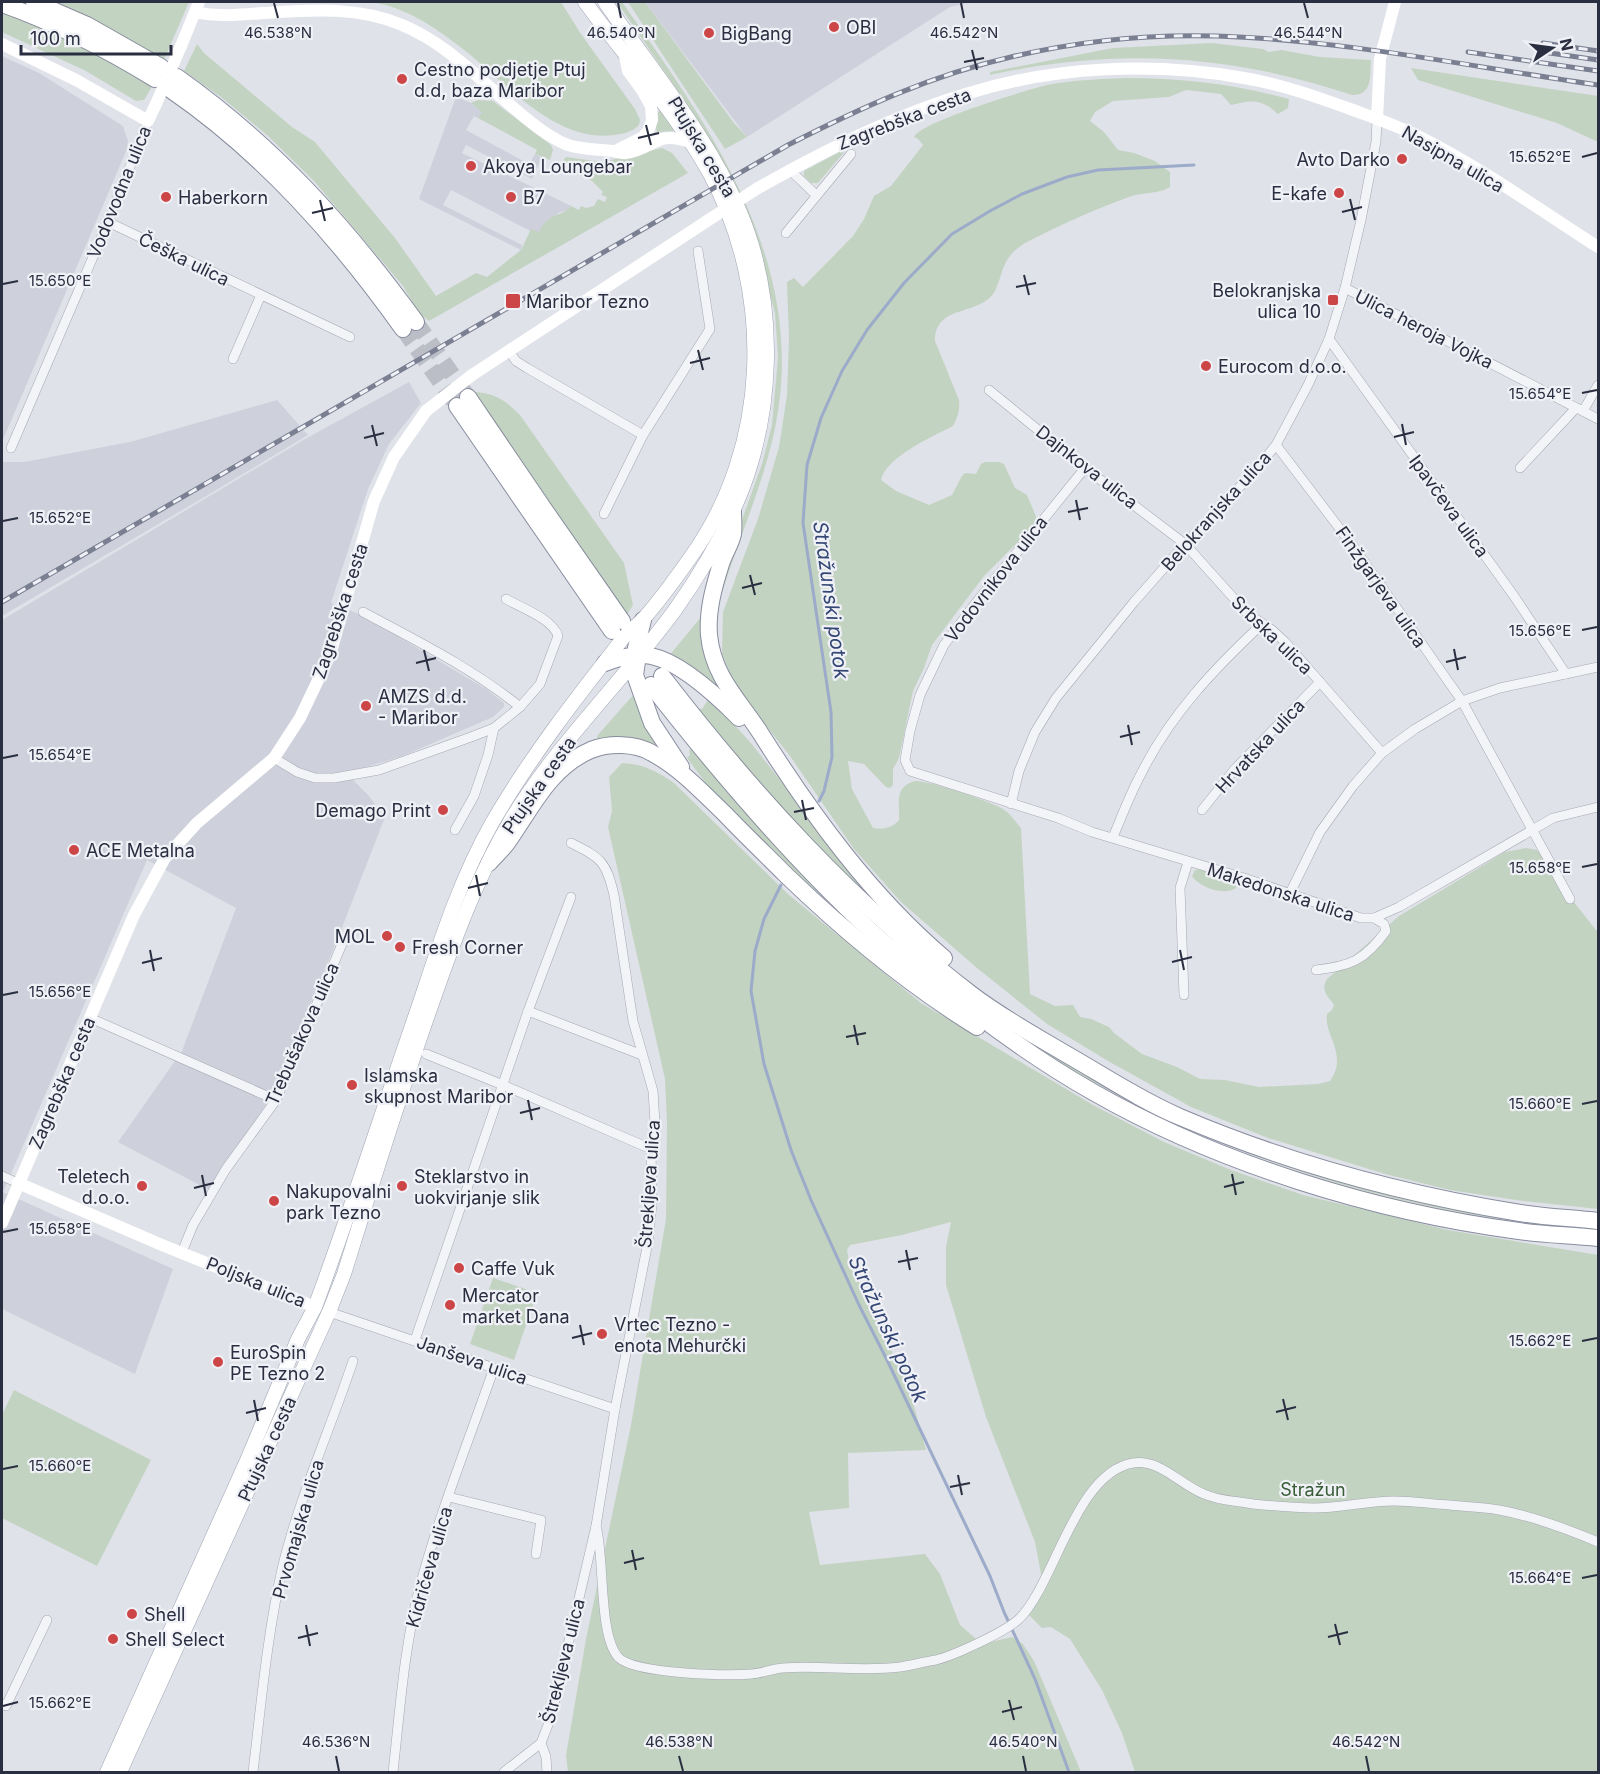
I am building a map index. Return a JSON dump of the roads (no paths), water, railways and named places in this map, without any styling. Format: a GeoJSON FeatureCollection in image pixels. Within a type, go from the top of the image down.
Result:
{"type":"FeatureCollection","features":[{"type":"Feature","properties":{"kind":"highway"},"geometry":{"type":"LineString","coordinates":[[2,4],[38,17],[158,73],[87,25],[34,2]]}},
{"type":"Feature","properties":{"kind":"highway"},"geometry":{"type":"LineString","coordinates":[[174,83],[237,123],[297,178],[351,238],[410,326]]}},
{"type":"Feature","properties":{"kind":"highway"},"geometry":{"type":"LineString","coordinates":[[463,401],[617,626]]}},
{"type":"Feature","properties":{"kind":"highway"},"geometry":{"type":"LineString","coordinates":[[733,512],[732,534],[721,563],[711,603],[709,634],[719,675],[772,754],[839,846],[882,898],[1029,1042],[1177,1116],[1313,1166],[1387,1186],[1522,1213],[1599,1221]]}},
{"type":"Feature","properties":{"kind":"highway"},"geometry":{"type":"LineString","coordinates":[[643,620],[636,648],[638,655],[634,667],[635,675],[652,723],[694,784]]}},
{"type":"Feature","properties":{"kind":"highway"},"geometry":{"type":"LineString","coordinates":[[605,663],[638,655],[661,660],[688,676],[723,703],[772,754]]}},
{"type":"Feature","properties":{"kind":"highway"},"geometry":{"type":"LineString","coordinates":[[657,680],[822,864],[886,925],[1094,1093],[1234,1159],[1306,1183],[1383,1204],[1462,1221],[1519,1231],[1599,1238]]}},
{"type":"Feature","properties":{"kind":"highway"},"geometry":{"type":"LineString","coordinates":[[489,863],[506,844],[554,775],[594,749],[621,745],[637,747],[651,752],[694,784],[799,887],[897,970],[969,1022],[996,1038],[1029,1042]]}},
{"type":"Feature","properties":{"kind":"main road","name":"Ptujska cesta"},"geometry":{"type":"LineString","coordinates":[[107,1773],[248,1458],[298,1339],[315,1306],[446,925],[473,861],[491,825],[522,774],[554,729],[626,635],[643,620],[690,558],[716,517],[737,469],[751,407],[755,368],[752,312],[737,241],[719,192],[690,142],[585,2]]}},
{"type":"Feature","properties":{"kind":"main road","name":"Ptujska cesta"},"geometry":{"type":"LineString","coordinates":[[120,1773],[329,1312],[344,1274],[422,1030],[446,963],[489,863],[512,819],[538,780],[677,607],[703,567],[733,512],[756,443],[766,367],[764,306],[755,259],[740,212],[707,149],[605,2]]}},
{"type":"Feature","properties":{"kind":"main road","name":"Poljska ulica"},"geometry":{"type":"LineString","coordinates":[[315,1306],[329,1312]]}},
{"type":"Feature","properties":{"kind":"street"},"geometry":{"type":"LineString","coordinates":[[1377,119],[1380,59],[1395,2]]}},
{"type":"Feature","properties":{"kind":"street"},"geometry":{"type":"LineString","coordinates":[[197,7],[210,16],[317,10],[342,11],[393,21],[426,36],[448,51],[538,128],[565,144],[592,151],[613,151]]}},
{"type":"Feature","properties":{"kind":"street","name":"Vodovodna ulica"},"geometry":{"type":"LineString","coordinates":[[11,448],[197,7]]}},
{"type":"Feature","properties":{"kind":"street"},"geometry":{"type":"LineString","coordinates":[[2,44],[76,80],[148,121]]}},
{"type":"Feature","properties":{"kind":"street","name":"Ptujska cesta"},"geometry":{"type":"LineString","coordinates":[[613,151],[643,138],[652,120],[651,106],[627,71],[625,56]]}},
{"type":"Feature","properties":{"kind":"street","name":"Zagrebška cesta"},"geometry":{"type":"LineString","coordinates":[[2,1222],[134,915],[165,858],[197,823],[274,758],[300,718],[330,656],[374,501],[394,457],[426,411],[472,375],[758,188],[844,141],[948,99],[1011,82],[1088,71],[1165,69],[1245,78],[1314,96],[1377,119]]}},
{"type":"Feature","properties":{"kind":"street","name":"Nasipna ulica"},"geometry":{"type":"LineString","coordinates":[[1377,119],[1422,138],[1451,154],[1599,247]]}},
{"type":"Feature","properties":{"kind":"street","name":"Belokranjska ulica"},"geometry":{"type":"LineString","coordinates":[[1011,804],[1019,771],[1035,732],[1050,706],[1134,602],[1276,445],[1329,339],[1345,288],[1376,142],[1377,119]]}},
{"type":"Feature","properties":{"kind":"street","name":"Ptujska cesta"},"geometry":{"type":"LineString","coordinates":[[613,151],[623,154],[633,152],[665,137],[676,137],[690,142]]}},
{"type":"Feature","properties":{"kind":"street"},"geometry":{"type":"LineString","coordinates":[[786,233],[851,154]]}},
{"type":"Feature","properties":{"kind":"street"},"geometry":{"type":"LineString","coordinates":[[790,170],[816,195]]}},
{"type":"Feature","properties":{"kind":"street","name":"Češka ulica"},"geometry":{"type":"LineString","coordinates":[[108,222],[350,337]]}},
{"type":"Feature","properties":{"kind":"street"},"geometry":{"type":"LineString","coordinates":[[604,514],[643,435],[710,329],[698,251]]}},
{"type":"Feature","properties":{"kind":"street","name":"Ulica heroja Vojka"},"geometry":{"type":"LineString","coordinates":[[1345,288],[1599,419]]}},
{"type":"Feature","properties":{"kind":"street"},"geometry":{"type":"LineString","coordinates":[[233,359],[261,295]]}},
{"type":"Feature","properties":{"kind":"street","name":"Ipavčeva ulica"},"geometry":{"type":"LineString","coordinates":[[1329,339],[1514,596],[1566,674]]}},
{"type":"Feature","properties":{"kind":"street"},"geometry":{"type":"LineString","coordinates":[[508,351],[516,361],[527,368],[643,435]]}},
{"type":"Feature","properties":{"kind":"street"},"geometry":{"type":"LineString","coordinates":[[1520,468],[1580,410],[1599,385]]}},
{"type":"Feature","properties":{"kind":"street","name":"Dajnkova ulica"},"geometry":{"type":"LineString","coordinates":[[989,390],[1085,468],[1185,544]]}},
{"type":"Feature","properties":{"kind":"street","name":"Finžgarjeva ulica"},"geometry":{"type":"LineString","coordinates":[[1276,445],[1356,549],[1462,701],[1570,899]]}},
{"type":"Feature","properties":{"kind":"street","name":"Vodovnikova ulica"},"geometry":{"type":"LineString","coordinates":[[907,768],[905,760],[910,730],[920,695],[944,645],[1085,468]]}},
{"type":"Feature","properties":{"kind":"street","name":"Srbska ulica"},"geometry":{"type":"LineString","coordinates":[[1185,544],[1247,613],[1285,642],[1382,753]]}},
{"type":"Feature","properties":{"kind":"street"},"geometry":{"type":"LineString","coordinates":[[274,758],[297,772],[315,778],[353,776],[409,760],[494,728],[520,707],[540,684],[558,636],[548,623],[506,599]]}},
{"type":"Feature","properties":{"kind":"street"},"geometry":{"type":"LineString","coordinates":[[363,612],[442,654],[488,683],[520,707]]}},
{"type":"Feature","properties":{"kind":"street"},"geometry":{"type":"LineString","coordinates":[[1113,837],[1141,773],[1185,704],[1223,660],[1262,624]]}},
{"type":"Feature","properties":{"kind":"street"},"geometry":{"type":"LineString","coordinates":[[1290,893],[1320,832],[1353,786],[1382,753],[1415,729],[1462,701],[1500,688],[1599,667]]}},
{"type":"Feature","properties":{"kind":"street","name":"Hrvatska ulica"},"geometry":{"type":"LineString","coordinates":[[1202,810],[1234,770],[1320,682]]}},
{"type":"Feature","properties":{"kind":"street"},"geometry":{"type":"LineString","coordinates":[[455,830],[474,796],[488,755],[494,728]]}},
{"type":"Feature","properties":{"kind":"street","name":"Makedonska ulica"},"geometry":{"type":"LineString","coordinates":[[907,768],[914,773],[1058,818],[1092,832],[1290,893],[1361,918],[1374,918],[1399,907],[1553,818],[1599,807]]}},
{"type":"Feature","properties":{"kind":"street","name":"Štrekljeva ulica"},"geometry":{"type":"LineString","coordinates":[[504,1773],[541,1743],[551,1717],[596,1526],[615,1409],[648,1242],[652,1204],[651,1149],[655,1123],[653,1091],[633,1021],[610,876],[596,855],[571,843]]}},
{"type":"Feature","properties":{"kind":"street","name":"Makedonska ulica"},"geometry":{"type":"LineString","coordinates":[[1184,995],[1180,888],[1188,862]]}},
{"type":"Feature","properties":{"kind":"street"},"geometry":{"type":"LineString","coordinates":[[415,1341],[528,1011],[571,897]]}},
{"type":"Feature","properties":{"kind":"street"},"geometry":{"type":"LineString","coordinates":[[1316,970],[1347,965],[1364,957],[1386,932],[1384,924],[1374,918]]}},
{"type":"Feature","properties":{"kind":"street","name":"Trebušakova ulica"},"geometry":{"type":"LineString","coordinates":[[219,1182],[276,1100],[342,944]]}},
{"type":"Feature","properties":{"kind":"street"},"geometry":{"type":"LineString","coordinates":[[528,1011],[642,1055]]}},
{"type":"Feature","properties":{"kind":"street"},"geometry":{"type":"LineString","coordinates":[[90,1018],[276,1100]]}},
{"type":"Feature","properties":{"kind":"street"},"geometry":{"type":"LineString","coordinates":[[426,1054],[651,1149]]}},
{"type":"Feature","properties":{"kind":"street"},"geometry":{"type":"LineString","coordinates":[[2,1176],[18,1183]]}},
{"type":"Feature","properties":{"kind":"street","name":"Poljska ulica"},"geometry":{"type":"LineString","coordinates":[[182,1252],[193,1225],[219,1182]]}},
{"type":"Feature","properties":{"kind":"street","name":"Poljska ulica"},"geometry":{"type":"LineString","coordinates":[[18,1183],[315,1306]]}},
{"type":"Feature","properties":{"kind":"street","name":"Janševa ulica"},"geometry":{"type":"LineString","coordinates":[[329,1312],[615,1409]]}},
{"type":"Feature","properties":{"kind":"street","name":"Prvomajska ulica"},"geometry":{"type":"LineString","coordinates":[[253,1773],[266,1668],[282,1568],[315,1466],[353,1361]]}},
{"type":"Feature","properties":{"kind":"street","name":"Kidričeva ulica"},"geometry":{"type":"LineString","coordinates":[[393,1773],[409,1642],[420,1588],[494,1368]]}},
{"type":"Feature","properties":{"kind":"street"},"geometry":{"type":"LineString","coordinates":[[596,1526],[600,1541],[600,1563],[607,1625],[616,1655],[627,1664],[682,1673],[752,1674],[783,1668],[898,1667],[941,1659],[1003,1630],[1021,1617],[1034,1597],[1074,1519],[1088,1498],[1115,1470],[1132,1463],[1146,1463],[1160,1467],[1198,1492],[1221,1499],[1265,1505],[1316,1508],[1395,1501],[1498,1510],[1565,1529],[1599,1542]]}},
{"type":"Feature","properties":{"kind":"street"},"geometry":{"type":"LineString","coordinates":[[449,1497],[542,1520],[536,1554]]}},
{"type":"Feature","properties":{"kind":"street"},"geometry":{"type":"LineString","coordinates":[[4,1705],[47,1620]]}},
{"type":"Feature","properties":{"kind":"street"},"geometry":{"type":"LineString","coordinates":[[541,1743],[546,1757],[547,1773]]}},
{"type":"Feature","properties":{"kind":"waterway","name":"Stražunski potok"},"geometry":{"type":"LineString","coordinates":[[819,801],[824,791],[832,757],[831,712],[803,523],[807,465],[821,418],[842,371],[867,330],[904,283],[952,234],[990,211],[1022,194],[1067,177],[1098,170],[1194,165]]}},
{"type":"Feature","properties":{"kind":"waterway","name":"Stražunski potok"},"geometry":{"type":"LineString","coordinates":[[781,885],[764,919],[755,951],[751,991],[764,1064],[791,1150],[859,1305],[990,1576],[1035,1679],[1069,1772]]}},
{"type":"Feature","properties":{"kind":"tunnel"},"geometry":{"type":"LineString","coordinates":[[416,322],[468,397]]}},
{"type":"Feature","properties":{"kind":"tunnel"},"geometry":{"type":"LineString","coordinates":[[403,329],[457,406]]}},
{"type":"Feature","properties":{"kind":"railway"},"geometry":{"type":"LineString","coordinates":[[2,602],[788,145],[869,106],[953,73],[1036,51],[1087,43],[1165,36],[1217,36],[1313,43],[1408,55],[1598,85]]}},
{"type":"Feature","properties":{"kind":"railway"},"geometry":{"type":"LineString","coordinates":[[1543,43],[1598,51]]}},
{"type":"Feature","properties":{"kind":"railway"},"geometry":{"type":"LineString","coordinates":[[1468,52],[1598,71]]}},
{"type":"Feature","properties":{"kind":"railway"},"geometry":{"type":"LineString","coordinates":[[1543,52],[1598,60]]}},
{"type":"Feature","properties":{"kind":"place","name":"OBI"},"geometry":{"type":"Point","coordinates":[834,27]}},
{"type":"Feature","properties":{"kind":"place","name":"BigBang"},"geometry":{"type":"Point","coordinates":[709,33]}},
{"type":"Feature","properties":{"kind":"place","name":"Cestno podjetje Ptuj d.d, baza Maribor"},"geometry":{"type":"Point","coordinates":[402,79]}},
{"type":"Feature","properties":{"kind":"place","name":"Avto Darko"},"geometry":{"type":"Point","coordinates":[1402,159]}},
{"type":"Feature","properties":{"kind":"place","name":"Akoya Loungebar"},"geometry":{"type":"Point","coordinates":[471,166]}},
{"type":"Feature","properties":{"kind":"place","name":"E-kafe"},"geometry":{"type":"Point","coordinates":[1339,193]}},
{"type":"Feature","properties":{"kind":"place","name":"Haberkorn"},"geometry":{"type":"Point","coordinates":[166,197]}},
{"type":"Feature","properties":{"kind":"place","name":"B7"},"geometry":{"type":"Point","coordinates":[511,197]}},
{"type":"Feature","properties":{"kind":"place","name":"Belokranjska ulica 10"},"geometry":{"type":"Point","coordinates":[1333,300]}},
{"type":"Feature","properties":{"kind":"place","name":"Maribor Tezno"},"geometry":{"type":"Point","coordinates":[513,301]}},
{"type":"Feature","properties":{"kind":"place","name":"Eurocom d.o.o."},"geometry":{"type":"Point","coordinates":[1206,366]}},
{"type":"Feature","properties":{"kind":"place","name":"AMZS d.d. - Maribor"},"geometry":{"type":"Point","coordinates":[366,706]}},
{"type":"Feature","properties":{"kind":"place","name":"Demago Print"},"geometry":{"type":"Point","coordinates":[443,810]}},
{"type":"Feature","properties":{"kind":"place","name":"ACE Metalna"},"geometry":{"type":"Point","coordinates":[74,850]}},
{"type":"Feature","properties":{"kind":"place","name":"MOL"},"geometry":{"type":"Point","coordinates":[387,936]}},
{"type":"Feature","properties":{"kind":"place","name":"Fresh Corner"},"geometry":{"type":"Point","coordinates":[400,947]}},
{"type":"Feature","properties":{"kind":"place","name":"Islamska skupnost Maribor"},"geometry":{"type":"Point","coordinates":[352,1085]}},
{"type":"Feature","properties":{"kind":"place","name":"Teletech d.o.o."},"geometry":{"type":"Point","coordinates":[142,1186]}},
{"type":"Feature","properties":{"kind":"place","name":"Steklarstvo in uokvirjanje slik"},"geometry":{"type":"Point","coordinates":[402,1186]}},
{"type":"Feature","properties":{"kind":"place","name":"Nakupovalni park Tezno"},"geometry":{"type":"Point","coordinates":[274,1201]}},
{"type":"Feature","properties":{"kind":"place","name":"Caffe Vuk"},"geometry":{"type":"Point","coordinates":[459,1268]}},
{"type":"Feature","properties":{"kind":"place","name":"Mercator market Dana"},"geometry":{"type":"Point","coordinates":[450,1305]}},
{"type":"Feature","properties":{"kind":"place","name":"Vrtec Tezno - enota Mehurčki"},"geometry":{"type":"Point","coordinates":[602,1334]}},
{"type":"Feature","properties":{"kind":"place","name":"EuroSpin PE Tezno 2"},"geometry":{"type":"Point","coordinates":[218,1362]}},
{"type":"Feature","properties":{"kind":"place","name":"Shell"},"geometry":{"type":"Point","coordinates":[132,1614]}},
{"type":"Feature","properties":{"kind":"place","name":"Shell Select"},"geometry":{"type":"Point","coordinates":[113,1639]}},
{"type":"Feature","properties":{"kind":"park label","name":"Stražun"},"geometry":{"type":"Point","coordinates":[1313,1489]}}]}
